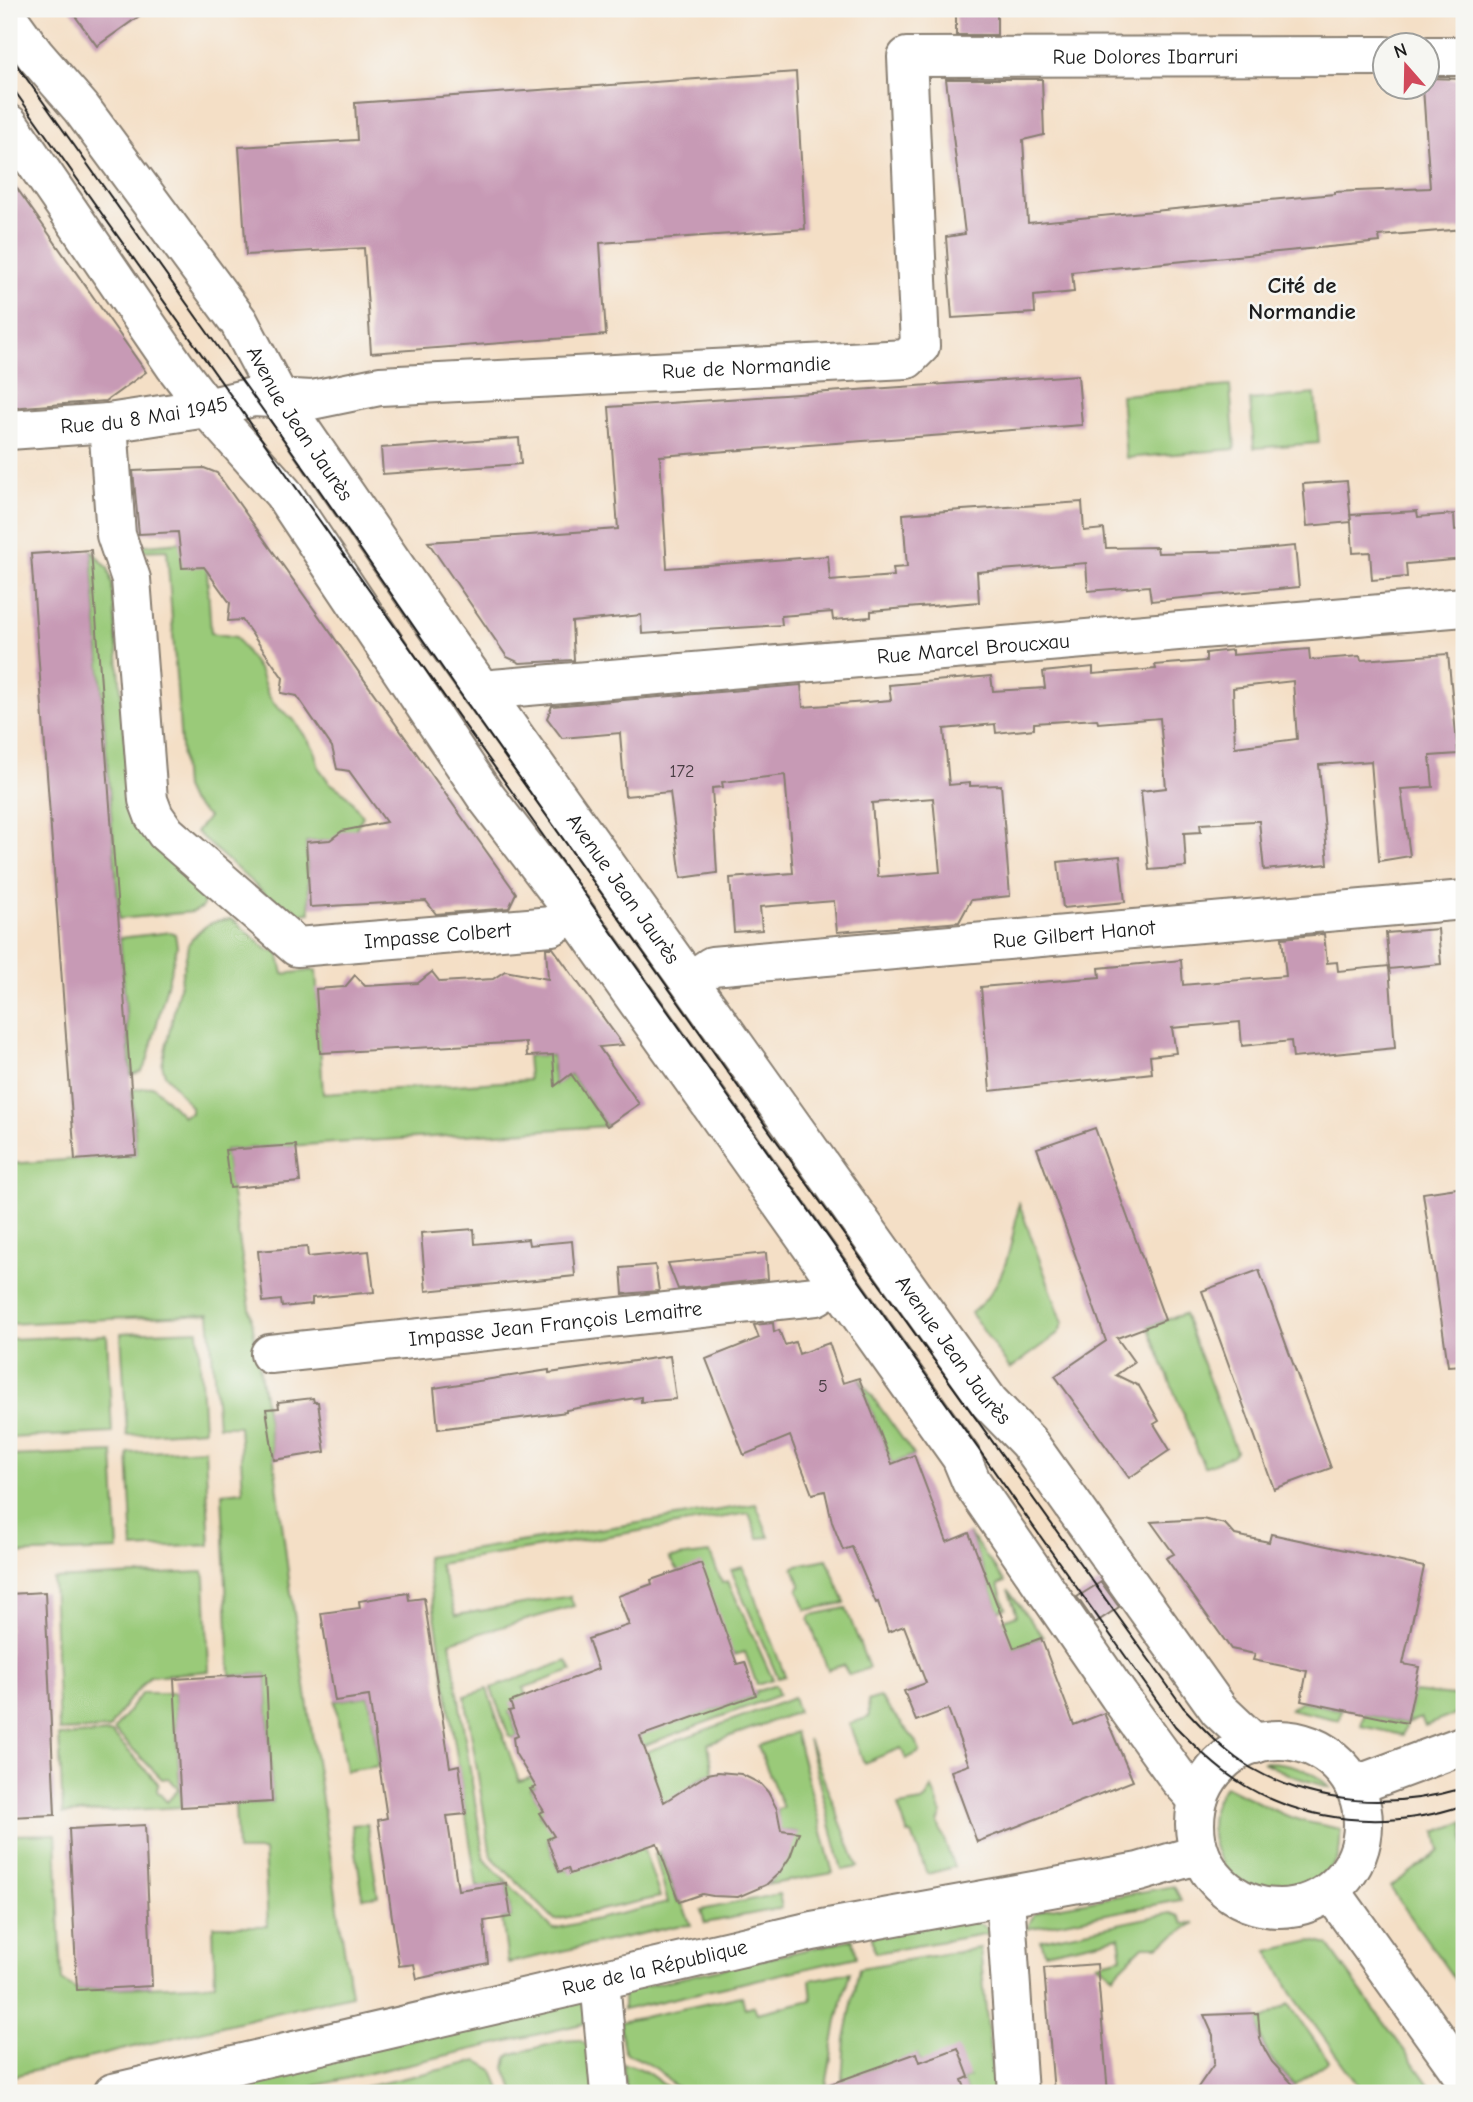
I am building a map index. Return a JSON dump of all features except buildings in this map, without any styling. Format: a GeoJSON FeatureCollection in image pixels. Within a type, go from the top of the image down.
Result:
{"type":"FeatureCollection","features":[{"type":"Feature","properties":{"kind":"street","name":"Avenue Jean Jaurès"},"geometry":{"type":"LineString","coordinates":[[9,19],[35,55],[81,108],[239,322],[279,398],[481,690],[989,1402],[1028,1442],[1219,1710],[1255,1744]]}},
{"type":"Feature","properties":{"kind":"street","name":"Rue Dolores Ibarruri"},"geometry":{"type":"LineString","coordinates":[[907,57],[1372,56]]}},
{"type":"Feature","properties":{"kind":"street"},"geometry":{"type":"LineString","coordinates":[[1442,56],[1464,56]]}},
{"type":"Feature","properties":{"kind":"street","name":"Rue de Normandie"},"geometry":{"type":"LineString","coordinates":[[279,398],[312,400],[380,386],[907,359],[920,346],[907,57]]}},
{"type":"Feature","properties":{"kind":"street"},"geometry":{"type":"LineString","coordinates":[[9,124],[207,408],[283,493],[486,797],[573,912],[838,1282],[961,1457],[971,1481],[1119,1696],[1179,1779],[1198,1800]]}},
{"type":"Feature","properties":{"kind":"street","name":"Rue du 8 Mai 1945"},"geometry":{"type":"LineString","coordinates":[[9,430],[108,423],[207,408],[253,397],[279,398]]}},
{"type":"Feature","properties":{"kind":"street","name":"Impasse Colbert"},"geometry":{"type":"LineString","coordinates":[[108,423],[116,535],[131,579],[148,800],[154,816],[166,832],[297,947],[552,926],[573,912]]}},
{"type":"Feature","properties":{"kind":"street","name":"Rue Marcel Broucxau"},"geometry":{"type":"LineString","coordinates":[[481,690],[1464,607]]}},
{"type":"Feature","properties":{"kind":"street","name":"Rue Gilbert Hanot"},"geometry":{"type":"LineString","coordinates":[[690,981],[712,966],[1464,900]]}},
{"type":"Feature","properties":{"kind":"street","name":"Impasse Jean François Lemaitre"},"geometry":{"type":"LineString","coordinates":[[270,1354],[816,1296],[838,1282]]}},
{"type":"Feature","properties":{"kind":"street"},"geometry":{"type":"LineString","coordinates":[[1284,1741],[1312,1747],[1337,1763],[1354,1786],[1363,1819],[1360,1849],[1349,1872],[1331,1891],[1303,1905],[1271,1909],[1241,1900],[1216,1881],[1200,1854],[1195,1827],[1198,1800],[1218,1766],[1232,1754],[1255,1744],[1284,1741]]}},
{"type":"Feature","properties":{"kind":"street"},"geometry":{"type":"LineString","coordinates":[[1354,1786],[1464,1745]]}},
{"type":"Feature","properties":{"kind":"street","name":"Rue de la République"},"geometry":{"type":"LineString","coordinates":[[113,2093],[812,1931],[1139,1872],[1200,1854]]}},
{"type":"Feature","properties":{"kind":"street"},"geometry":{"type":"LineString","coordinates":[[1331,1891],[1464,2077]]}},
{"type":"Feature","properties":{"kind":"street"},"geometry":{"type":"LineString","coordinates":[[1005,1897],[1018,2093]]}},
{"type":"Feature","properties":{"kind":"street"},"geometry":{"type":"LineString","coordinates":[[600,1980],[610,2093]]}},
{"type":"Feature","properties":{"kind":"green space"},"geometry":{"type":"Polygon","coordinates":[[[1230,386],[1235,449],[1126,458],[1121,395],[1230,386]]]}},
{"type":"Feature","properties":{"kind":"green space"},"geometry":{"type":"Polygon","coordinates":[[[1315,394],[1319,443],[1254,448],[1250,400],[1315,394]]]}},
{"type":"Feature","properties":{"kind":"green space"},"geometry":{"type":"Polygon","coordinates":[[[205,540],[211,633],[236,637],[260,672],[268,695],[277,707],[293,719],[314,749],[319,768],[329,782],[346,794],[363,816],[352,835],[336,840],[306,842],[310,913],[288,915],[196,832],[208,817],[190,801],[184,788],[167,550],[136,551],[135,546],[205,540]]]}},
{"type":"Feature","properties":{"kind":"green space"},"geometry":{"type":"Polygon","coordinates":[[[91,550],[108,568],[112,584],[130,800],[141,828],[155,847],[201,889],[204,898],[202,908],[193,912],[119,919],[91,550]]]}},
{"type":"Feature","properties":{"kind":"green space"},"geometry":{"type":"Polygon","coordinates":[[[232,919],[269,951],[278,951],[283,974],[316,970],[323,1094],[529,1080],[527,1056],[552,1055],[555,1085],[571,1074],[607,1126],[225,1150],[274,1460],[289,1579],[351,1995],[9,2077],[9,1947],[14,1932],[9,1923],[9,1835],[56,1834],[62,1981],[77,1990],[215,1984],[213,1926],[268,1926],[264,1851],[237,1851],[235,1804],[272,1802],[266,1674],[230,1676],[222,1493],[243,1491],[239,1426],[218,1426],[209,1314],[9,1324],[9,1164],[136,1155],[132,1090],[153,1086],[183,1116],[191,1113],[191,1107],[165,1074],[162,1065],[189,943],[207,925],[232,919]]]}},
{"type":"Feature","properties":{"kind":"green space"},"geometry":{"type":"Polygon","coordinates":[[[171,932],[175,934],[177,946],[147,1062],[142,1071],[131,1075],[120,938],[171,932]]]}},
{"type":"Feature","properties":{"kind":"green space"},"geometry":{"type":"Polygon","coordinates":[[[1019,1204],[1063,1323],[1058,1334],[1010,1369],[971,1313],[993,1290],[1000,1277],[1010,1249],[1019,1204]]]}},
{"type":"Feature","properties":{"kind":"green space"},"geometry":{"type":"Polygon","coordinates":[[[1184,1314],[1236,1451],[1232,1456],[1204,1467],[1148,1326],[1184,1314]]]}},
{"type":"Feature","properties":{"kind":"green space"},"geometry":{"type":"Polygon","coordinates":[[[198,1330],[204,1430],[127,1435],[121,1333],[198,1330]]]}},
{"type":"Feature","properties":{"kind":"green space"},"geometry":{"type":"Polygon","coordinates":[[[107,1335],[112,1433],[9,1438],[9,1339],[107,1335]]]}},
{"type":"Feature","properties":{"kind":"green space"},"geometry":{"type":"Polygon","coordinates":[[[859,1378],[914,1455],[892,1464],[859,1378]]]}},
{"type":"Feature","properties":{"kind":"green space"},"geometry":{"type":"Polygon","coordinates":[[[205,1449],[210,1545],[133,1549],[128,1453],[205,1449]]]}},
{"type":"Feature","properties":{"kind":"green space"},"geometry":{"type":"Polygon","coordinates":[[[113,1452],[118,1550],[9,1554],[9,1456],[113,1452]]]}},
{"type":"Feature","properties":{"kind":"green space"},"geometry":{"type":"Polygon","coordinates":[[[756,1504],[769,1537],[758,1538],[749,1513],[439,1564],[456,1615],[570,1596],[574,1606],[450,1642],[484,1859],[553,1929],[668,1903],[655,1854],[660,1852],[678,1902],[681,1901],[691,1925],[508,1963],[502,1918],[511,1917],[506,1883],[477,1887],[426,1557],[756,1504]]]}},
{"type":"Feature","properties":{"kind":"green space"},"geometry":{"type":"Polygon","coordinates":[[[969,1533],[1005,1582],[998,1585],[1006,1608],[999,1611],[969,1533]]]}},
{"type":"Feature","properties":{"kind":"green space"},"geometry":{"type":"Polygon","coordinates":[[[710,1553],[722,1583],[728,1581],[773,1680],[757,1685],[745,1652],[734,1655],[669,1558],[710,1553]]]}},
{"type":"Feature","properties":{"kind":"green space"},"geometry":{"type":"Polygon","coordinates":[[[827,1559],[845,1603],[806,1610],[798,1589],[801,1586],[793,1568],[827,1559]]]}},
{"type":"Feature","properties":{"kind":"green space"},"geometry":{"type":"Polygon","coordinates":[[[743,1567],[785,1676],[778,1678],[731,1570],[743,1567]]]}},
{"type":"Feature","properties":{"kind":"green space"},"geometry":{"type":"Polygon","coordinates":[[[203,1572],[209,1671],[150,1676],[127,1702],[109,1729],[59,1731],[53,1579],[203,1572]]]}},
{"type":"Feature","properties":{"kind":"green space"},"geometry":{"type":"Polygon","coordinates":[[[1008,1590],[1043,1637],[995,1656],[984,1627],[1017,1615],[1008,1590]]]}},
{"type":"Feature","properties":{"kind":"green space"},"geometry":{"type":"Polygon","coordinates":[[[846,1608],[869,1668],[849,1675],[843,1665],[828,1670],[809,1620],[811,1615],[846,1608]]]}},
{"type":"Feature","properties":{"kind":"green space"},"geometry":{"type":"Polygon","coordinates":[[[608,1648],[678,1722],[756,1695],[756,1692],[775,1685],[779,1695],[643,1746],[608,1648]]]}},
{"type":"Feature","properties":{"kind":"green space"},"geometry":{"type":"Polygon","coordinates":[[[567,1661],[572,1671],[523,1688],[529,1703],[509,1712],[518,1736],[509,1736],[491,1688],[567,1661]]]}},
{"type":"Feature","properties":{"kind":"green space"},"geometry":{"type":"Polygon","coordinates":[[[487,1689],[519,1781],[533,1777],[537,1786],[530,1789],[546,1811],[539,1814],[558,1835],[547,1839],[559,1871],[596,1865],[631,1812],[660,1897],[555,1920],[491,1856],[465,1696],[487,1689]]]}},
{"type":"Feature","properties":{"kind":"green space"},"geometry":{"type":"Polygon","coordinates":[[[1413,1692],[1464,1697],[1464,1711],[1425,1726],[1421,1718],[1407,1723],[1413,1692]]]}},
{"type":"Feature","properties":{"kind":"green space"},"geometry":{"type":"Polygon","coordinates":[[[142,1693],[175,1693],[181,1807],[63,1814],[59,1736],[112,1733],[158,1783],[157,1791],[167,1802],[179,1789],[169,1778],[162,1779],[114,1730],[142,1693]]]}},
{"type":"Feature","properties":{"kind":"green space"},"geometry":{"type":"Polygon","coordinates":[[[369,1696],[379,1766],[346,1771],[335,1701],[369,1696]]]}},
{"type":"Feature","properties":{"kind":"green space"},"geometry":{"type":"Polygon","coordinates":[[[879,1697],[916,1741],[920,1752],[906,1759],[901,1748],[864,1763],[849,1724],[869,1717],[868,1701],[879,1697]]]}},
{"type":"Feature","properties":{"kind":"green space"},"geometry":{"type":"Polygon","coordinates":[[[793,1698],[798,1712],[708,1744],[713,1773],[690,1786],[670,1823],[645,1752],[793,1698]]]}},
{"type":"Feature","properties":{"kind":"green space"},"geometry":{"type":"Polygon","coordinates":[[[1301,1701],[1341,1710],[1339,1720],[1290,1709],[1301,1701]]]}},
{"type":"Feature","properties":{"kind":"green space"},"geometry":{"type":"Polygon","coordinates":[[[1364,1714],[1407,1723],[1403,1735],[1361,1726],[1364,1714]]]}},
{"type":"Feature","properties":{"kind":"green space"},"geometry":{"type":"Polygon","coordinates":[[[795,1732],[833,1873],[766,1885],[786,1861],[797,1832],[779,1830],[777,1809],[783,1808],[758,1746],[795,1732]]]}},
{"type":"Feature","properties":{"kind":"green space"},"geometry":{"type":"Polygon","coordinates":[[[808,1739],[858,1867],[842,1870],[808,1739]]]}},
{"type":"Feature","properties":{"kind":"green space"},"geometry":{"type":"Polygon","coordinates":[[[1263,1762],[1300,1768],[1331,1788],[1292,1776],[1263,1762]]]}},
{"type":"Feature","properties":{"kind":"green space"},"geometry":{"type":"Polygon","coordinates":[[[1225,1786],[1282,1814],[1341,1829],[1339,1853],[1334,1864],[1312,1882],[1282,1891],[1252,1887],[1239,1880],[1219,1858],[1212,1838],[1212,1814],[1216,1800],[1225,1786]]]}},
{"type":"Feature","properties":{"kind":"green space"},"geometry":{"type":"Polygon","coordinates":[[[932,1788],[942,1814],[938,1823],[954,1867],[927,1874],[898,1806],[922,1802],[932,1788]]]}},
{"type":"Feature","properties":{"kind":"green space"},"geometry":{"type":"Polygon","coordinates":[[[1464,1822],[1464,1993],[1390,1887],[1440,1851],[1436,1832],[1464,1822]]]}},
{"type":"Feature","properties":{"kind":"green space"},"geometry":{"type":"Polygon","coordinates":[[[367,1824],[378,1896],[363,1898],[352,1825],[367,1824]]]}},
{"type":"Feature","properties":{"kind":"green space"},"geometry":{"type":"Polygon","coordinates":[[[1174,1886],[1181,1900],[1027,1929],[1034,1914],[1045,1909],[1174,1886]]]}},
{"type":"Feature","properties":{"kind":"green space"},"geometry":{"type":"Polygon","coordinates":[[[779,1894],[782,1908],[705,1923],[701,1910],[779,1894]]]}},
{"type":"Feature","properties":{"kind":"green space"},"geometry":{"type":"Polygon","coordinates":[[[1171,1913],[1179,1916],[1184,1924],[1195,1923],[1158,1946],[1143,1946],[1113,1976],[1097,1963],[1122,1957],[1119,1937],[1045,1953],[1041,1940],[1171,1913]]]}},
{"type":"Feature","properties":{"kind":"green space"},"geometry":{"type":"Polygon","coordinates":[[[965,1919],[984,1925],[990,1933],[876,1953],[874,1951],[872,1936],[965,1919]]]}},
{"type":"Feature","properties":{"kind":"green space"},"geometry":{"type":"Polygon","coordinates":[[[853,1939],[857,1957],[623,2010],[623,1991],[853,1939]]]}},
{"type":"Feature","properties":{"kind":"green space"},"geometry":{"type":"Polygon","coordinates":[[[1312,1941],[1328,1945],[1435,2093],[1357,2093],[1360,2088],[1295,1998],[1268,1951],[1312,1941]]]}},
{"type":"Feature","properties":{"kind":"green space"},"geometry":{"type":"Polygon","coordinates":[[[980,1948],[994,2093],[967,2093],[962,2080],[969,2077],[920,2062],[917,2054],[860,2074],[867,2093],[841,2093],[845,2039],[859,1968],[980,1948]]]}},
{"type":"Feature","properties":{"kind":"green space"},"geometry":{"type":"Polygon","coordinates":[[[850,1972],[837,2021],[825,2093],[724,2094],[687,2090],[675,2086],[658,2070],[628,2054],[623,2045],[620,2022],[742,1996],[745,2009],[754,2006],[757,2013],[812,2000],[810,1980],[850,1972]]]}},
{"type":"Feature","properties":{"kind":"green space"},"geometry":{"type":"Polygon","coordinates":[[[581,2000],[591,2022],[284,2093],[178,2093],[581,2000]]]}},
{"type":"Feature","properties":{"kind":"green space"},"geometry":{"type":"Polygon","coordinates":[[[1289,2004],[1329,2061],[1295,2085],[1275,2064],[1266,2049],[1258,2022],[1289,2004]]]}},
{"type":"Feature","properties":{"kind":"green space"},"geometry":{"type":"Polygon","coordinates":[[[579,2040],[594,2049],[598,2093],[515,2093],[505,2068],[507,2058],[512,2054],[563,2041],[579,2040]]]}},
{"type":"Feature","properties":{"kind":"green space"},"geometry":{"type":"Polygon","coordinates":[[[478,2061],[493,2070],[501,2093],[491,2093],[489,2090],[480,2093],[339,2093],[478,2061]]]}},
{"type":"Feature","properties":{"kind":"green space"},"geometry":{"type":"Polygon","coordinates":[[[623,2064],[646,2072],[677,2093],[626,2093],[623,2064]]]}},
{"type":"Feature","properties":{"kind":"tram line"},"geometry":{"type":"LineString","coordinates":[[9,54],[309,475],[768,1129],[1183,1707],[1241,1762],[1276,1781],[1302,1790],[1328,1797],[1382,1801],[1437,1795],[1464,1788]]}},
{"type":"Feature","properties":{"kind":"tram line"},"geometry":{"type":"LineString","coordinates":[[9,83],[1175,1726],[1236,1780],[1262,1795],[1318,1814],[1377,1820],[1436,1813],[1464,1805]]}},
{"type":"Feature","properties":{"kind":"district","name":"Cité de Normandie"},"geometry":{"type":"Point","coordinates":[1302,298]}}]}
